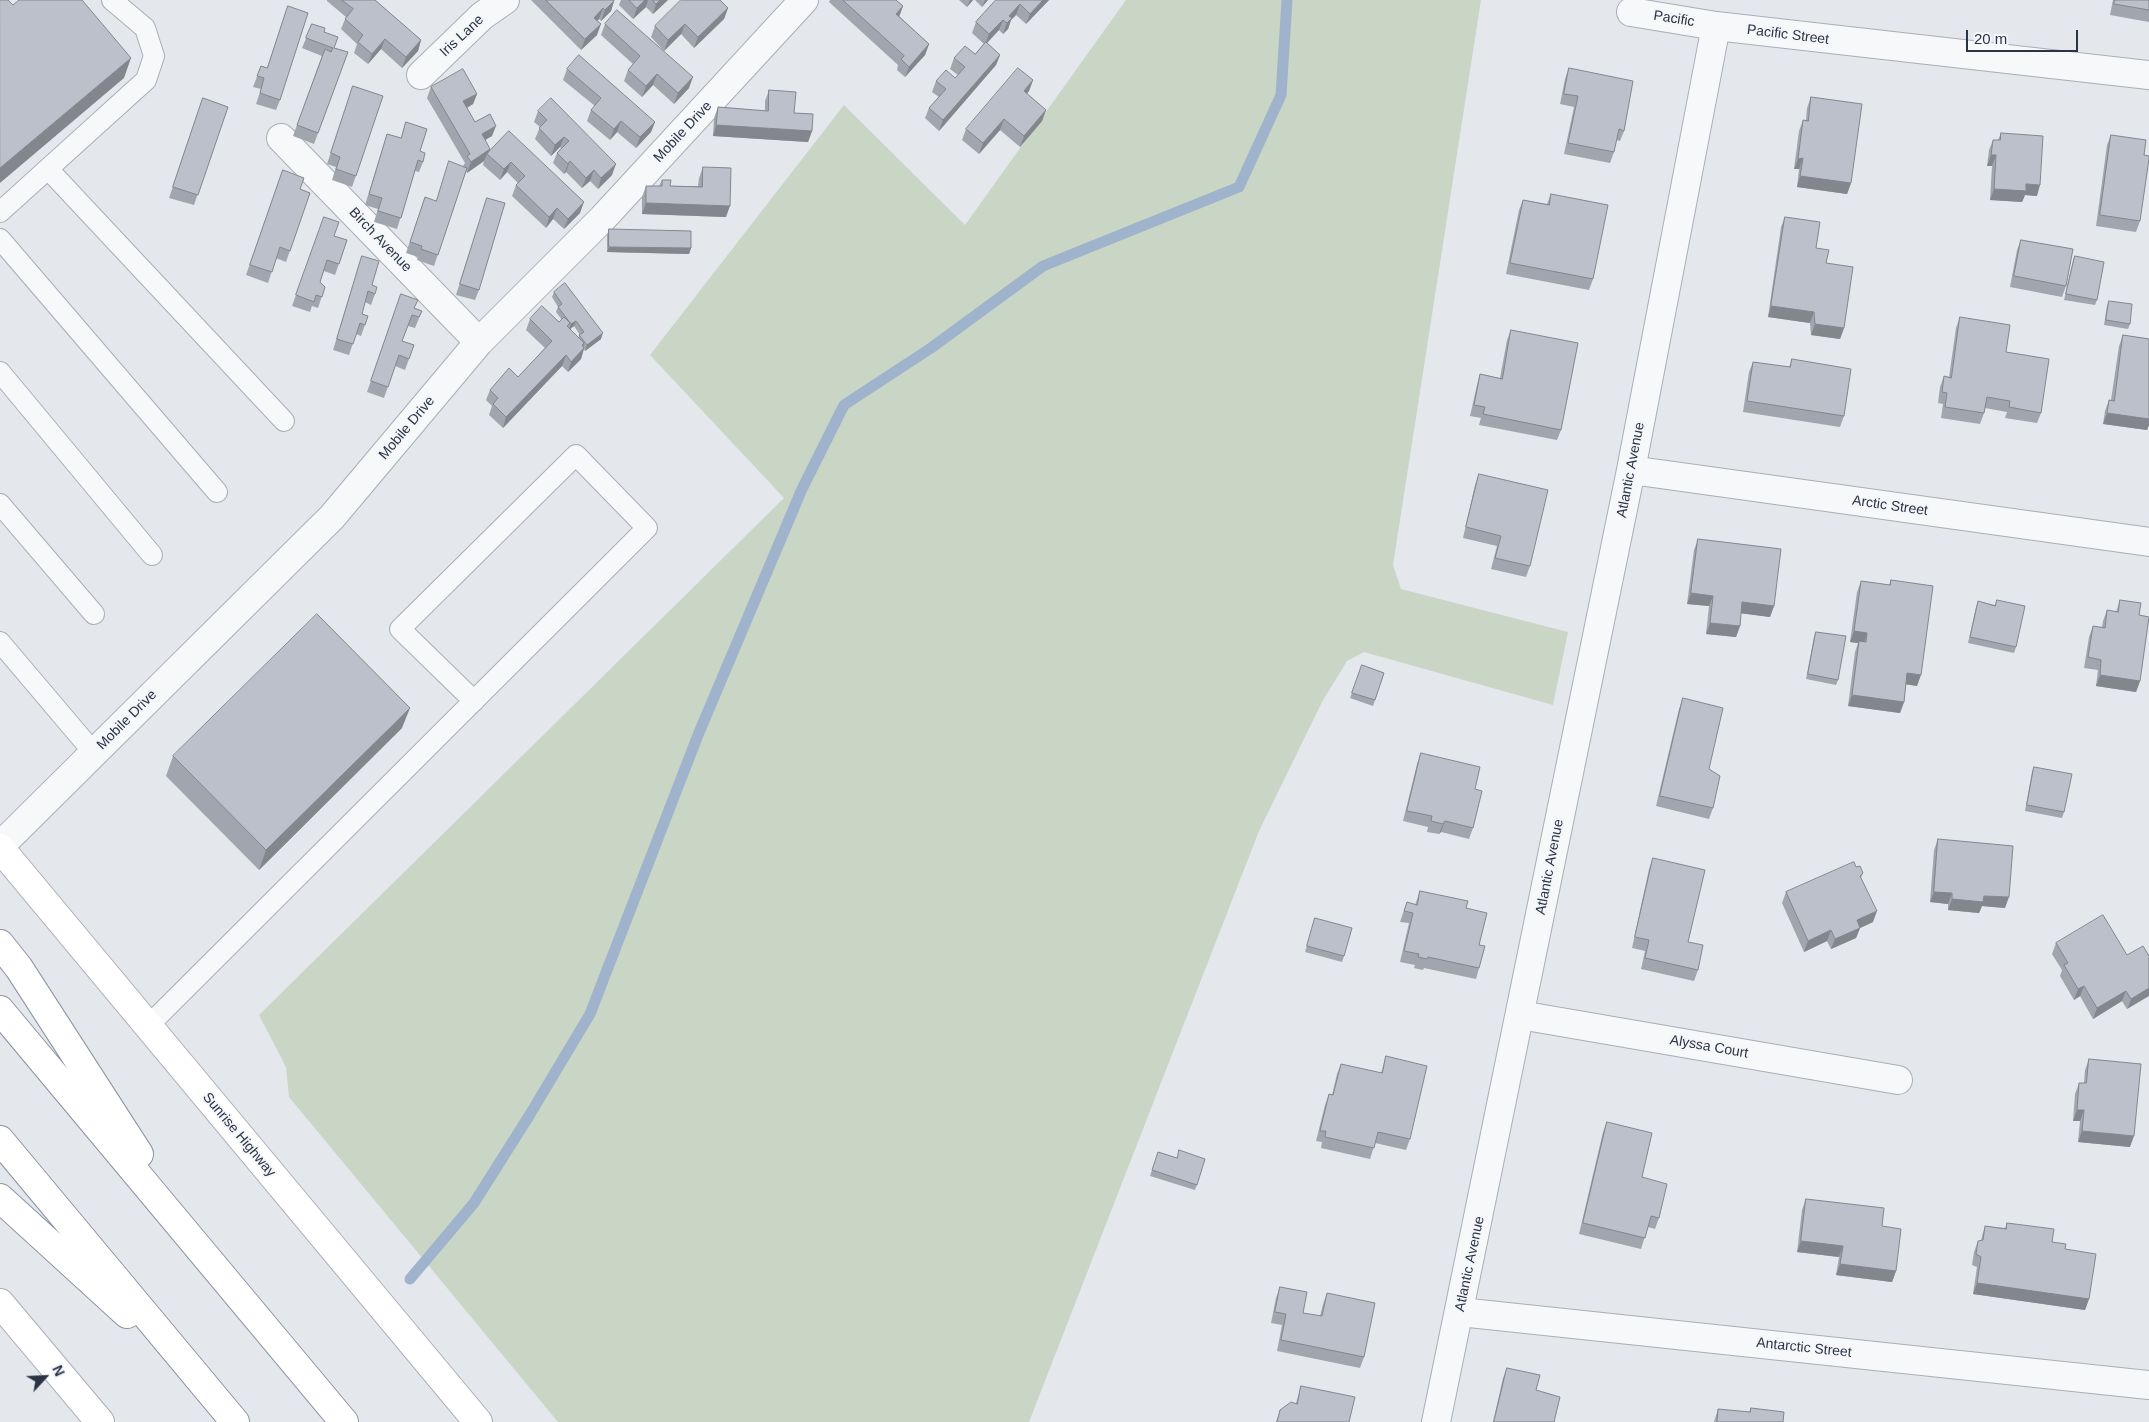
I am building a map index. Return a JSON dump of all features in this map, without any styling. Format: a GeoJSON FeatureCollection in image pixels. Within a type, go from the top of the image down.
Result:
{"type":"FeatureCollection","features":[{"type":"Feature","properties":{"kind":"main road","name":"Sunrise Highway"},"geometry":{"type":"LineString","coordinates":[[0,847],[478,1422]]}},
{"type":"Feature","properties":{"kind":"main road"},"geometry":{"type":"LineString","coordinates":[[0,944],[19,968],[208,1260]]}},
{"type":"Feature","properties":{"kind":"main road"},"geometry":{"type":"LineString","coordinates":[[0,1010],[344,1422]]}},
{"type":"Feature","properties":{"kind":"main road"},"geometry":{"type":"LineString","coordinates":[[0,1140],[236,1422]]}},
{"type":"Feature","properties":{"kind":"main road"},"geometry":{"type":"LineString","coordinates":[[0,1198],[204,1384]]}},
{"type":"Feature","properties":{"kind":"main road"},"geometry":{"type":"LineString","coordinates":[[0,1303],[100,1422]]}},
{"type":"Feature","properties":{"kind":"street","name":"Iris Lane"},"geometry":{"type":"LineString","coordinates":[[421,75],[482,16],[505,0]]}},
{"type":"Feature","properties":{"kind":"street","name":"Mobile Drive"},"geometry":{"type":"LineString","coordinates":[[0,847],[332,517],[479,342],[603,218],[796,3]]}},
{"type":"Feature","properties":{"kind":"street","name":"Pacific"},"geometry":{"type":"LineString","coordinates":[[1631,12],[1716,26]]}},
{"type":"Feature","properties":{"kind":"street","name":"Pacific Street"},"geometry":{"type":"LineString","coordinates":[[1716,26],[2149,75]]}},
{"type":"Feature","properties":{"kind":"street","name":"Atlantic Avenue"},"geometry":{"type":"LineString","coordinates":[[1436,1422],[1631,470],[1716,26]]}},
{"type":"Feature","properties":{"kind":"street","name":"Birch Avenue"},"geometry":{"type":"LineString","coordinates":[[281,138],[479,342]]}},
{"type":"Feature","properties":{"kind":"street","name":"Arctic Street"},"geometry":{"type":"LineString","coordinates":[[1631,470],[2149,542]]}},
{"type":"Feature","properties":{"kind":"street","name":"Alyssa Court"},"geometry":{"type":"LineString","coordinates":[[1520,1015],[1898,1080]]}},
{"type":"Feature","properties":{"kind":"street","name":"Antarctic Street"},"geometry":{"type":"LineString","coordinates":[[1460,1312],[2149,1385]]}},
{"type":"Feature","properties":{"kind":"lane"},"geometry":{"type":"LineString","coordinates":[[0,212],[146,80],[154,56],[145,28],[112,0]]}},
{"type":"Feature","properties":{"kind":"lane"},"geometry":{"type":"LineString","coordinates":[[48,168],[284,421]]}},
{"type":"Feature","properties":{"kind":"lane"},"geometry":{"type":"LineString","coordinates":[[0,239],[217,492]]}},
{"type":"Feature","properties":{"kind":"lane"},"geometry":{"type":"LineString","coordinates":[[0,372],[152,555]]}},
{"type":"Feature","properties":{"kind":"lane"},"geometry":{"type":"LineString","coordinates":[[148,1026],[474,701],[647,528],[576,455],[400,629],[474,701]]}},
{"type":"Feature","properties":{"kind":"lane"},"geometry":{"type":"LineString","coordinates":[[0,504],[94,614]]}},
{"type":"Feature","properties":{"kind":"lane"},"geometry":{"type":"LineString","coordinates":[[0,642],[94,753]]}},
{"type":"Feature","properties":{"kind":"green space"},"geometry":{"type":"Polygon","coordinates":[[[1126,0],[1481,0],[1393,565],[1401,589],[1568,632],[1553,705],[1364,652],[1347,661],[1322,702],[1259,831],[1029,1422],[558,1422],[289,1097],[286,1067],[259,1015],[784,498],[650,355],[844,105],[965,225],[1126,0]]]}},
{"type":"Feature","properties":{"kind":"building"},"geometry":{"type":"Polygon","coordinates":[[[0,0],[8,0],[13,5],[19,0],[82,0],[131,58],[0,168],[0,0]]]}},
{"type":"Feature","properties":{"kind":"building"},"geometry":{"type":"Polygon","coordinates":[[[342,0],[375,0],[421,40],[406,57],[385,39],[372,54],[358,42],[363,35],[345,19],[353,9],[342,0]]]}},
{"type":"Feature","properties":{"kind":"building"},"geometry":{"type":"Polygon","coordinates":[[[546,0],[614,1],[605,10],[603,8],[594,18],[601,24],[585,39],[546,0]]]}},
{"type":"Feature","properties":{"kind":"building"},"geometry":{"type":"Polygon","coordinates":[[[629,0],[645,0],[637,8],[629,0]]]}},
{"type":"Feature","properties":{"kind":"building"},"geometry":{"type":"Polygon","coordinates":[[[681,0],[720,0],[728,8],[698,37],[685,24],[668,40],[655,26],[681,0]]]}},
{"type":"Feature","properties":{"kind":"building"},"geometry":{"type":"Polygon","coordinates":[[[843,0],[896,0],[903,6],[896,14],[929,44],[909,67],[901,59],[904,56],[843,0]]]}},
{"type":"Feature","properties":{"kind":"building"},"geometry":{"type":"Polygon","coordinates":[[[996,0],[1043,0],[1030,14],[1020,4],[1009,16],[1012,18],[1007,23],[1003,20],[989,34],[976,22],[996,0]]]}},
{"type":"Feature","properties":{"kind":"building"},"geometry":{"type":"Polygon","coordinates":[[[2115,0],[2149,0],[2149,10],[2114,4],[2115,0]]]}},
{"type":"Feature","properties":{"kind":"building"},"geometry":{"type":"Polygon","coordinates":[[[288,6],[308,13],[280,100],[260,93],[264,78],[257,76],[261,66],[267,68],[288,6]]]}},
{"type":"Feature","properties":{"kind":"building"},"geometry":{"type":"Polygon","coordinates":[[[617,10],[693,77],[678,93],[657,74],[646,86],[628,70],[640,56],[605,24],[617,10]]]}},
{"type":"Feature","properties":{"kind":"building"},"geometry":{"type":"Polygon","coordinates":[[[312,24],[325,28],[324,32],[338,37],[334,48],[348,52],[318,133],[297,125],[325,49],[331,52],[333,48],[306,38],[312,24]]]}},
{"type":"Feature","properties":{"kind":"building"},"geometry":{"type":"Polygon","coordinates":[[[986,42],[1000,55],[943,120],[929,108],[946,89],[936,81],[946,70],[955,78],[965,67],[954,58],[965,46],[975,54],[986,42]]]}},
{"type":"Feature","properties":{"kind":"building"},"geometry":{"type":"Polygon","coordinates":[[[579,55],[655,122],[640,137],[621,121],[614,129],[591,110],[601,98],[567,69],[579,55]]]}},
{"type":"Feature","properties":{"kind":"building"},"geometry":{"type":"Polygon","coordinates":[[[1018,68],[1033,80],[1024,91],[1046,110],[1024,136],[1004,119],[983,143],[966,129],[1018,68]]]}},
{"type":"Feature","properties":{"kind":"building"},"geometry":{"type":"Polygon","coordinates":[[[1569,68],[1633,81],[1624,131],[1619,129],[1614,152],[1568,143],[1578,96],[1564,94],[1569,68]]]}},
{"type":"Feature","properties":{"kind":"building"},"geometry":{"type":"Polygon","coordinates":[[[463,69],[477,94],[463,101],[475,122],[490,114],[496,126],[482,134],[490,149],[471,162],[467,156],[470,154],[431,87],[463,69]]]}},
{"type":"Feature","properties":{"kind":"building"},"geometry":{"type":"Polygon","coordinates":[[[353,86],[383,96],[356,176],[336,169],[340,157],[331,153],[353,86]]]}},
{"type":"Feature","properties":{"kind":"building"},"geometry":{"type":"Polygon","coordinates":[[[769,90],[796,92],[794,113],[813,114],[812,131],[716,125],[718,107],[768,111],[769,90]]]}},
{"type":"Feature","properties":{"kind":"building"},"geometry":{"type":"Polygon","coordinates":[[[1811,97],[1862,104],[1851,183],[1800,176],[1803,158],[1798,159],[1803,120],[1808,121],[1811,97]]]}},
{"type":"Feature","properties":{"kind":"building"},"geometry":{"type":"Polygon","coordinates":[[[203,98],[228,107],[198,195],[173,187],[203,98]]]}},
{"type":"Feature","properties":{"kind":"building"},"geometry":{"type":"Polygon","coordinates":[[[551,98],[616,164],[601,178],[594,170],[586,178],[570,161],[568,164],[557,153],[569,141],[564,137],[555,145],[539,128],[547,120],[538,111],[551,98]]]}},
{"type":"Feature","properties":{"kind":"building"},"geometry":{"type":"Polygon","coordinates":[[[406,122],[427,129],[420,151],[425,153],[423,162],[418,160],[401,218],[378,211],[382,198],[369,194],[387,134],[401,138],[406,122]]]}},
{"type":"Feature","properties":{"kind":"building"},"geometry":{"type":"Polygon","coordinates":[[[509,131],[584,202],[568,219],[557,208],[549,217],[516,185],[525,176],[511,162],[504,169],[487,154],[509,131]]]}},
{"type":"Feature","properties":{"kind":"building"},"geometry":{"type":"Polygon","coordinates":[[[2001,133],[2043,136],[2040,185],[2026,184],[2026,191],[1994,189],[1996,155],[1991,155],[1993,140],[2000,140],[2001,133]]]}},
{"type":"Feature","properties":{"kind":"building"},"geometry":{"type":"Polygon","coordinates":[[[2111,135],[2146,140],[2144,155],[2149,156],[2149,159],[2140,221],[2100,215],[2111,135]]]}},
{"type":"Feature","properties":{"kind":"building"},"geometry":{"type":"Polygon","coordinates":[[[449,161],[467,168],[438,255],[421,249],[422,246],[410,242],[425,197],[436,201],[449,161]]]}},
{"type":"Feature","properties":{"kind":"building"},"geometry":{"type":"Polygon","coordinates":[[[703,167],[731,168],[730,206],[646,203],[646,186],[662,186],[662,180],[671,180],[670,186],[702,187],[703,167]]]}},
{"type":"Feature","properties":{"kind":"building"},"geometry":{"type":"Polygon","coordinates":[[[283,170],[304,178],[300,189],[310,193],[290,251],[280,247],[272,272],[250,265],[283,170]]]}},
{"type":"Feature","properties":{"kind":"building"},"geometry":{"type":"Polygon","coordinates":[[[1551,194],[1608,205],[1593,279],[1510,263],[1523,200],[1549,205],[1551,194]]]}},
{"type":"Feature","properties":{"kind":"building"},"geometry":{"type":"Polygon","coordinates":[[[487,198],[505,203],[479,290],[460,284],[487,198]]]}},
{"type":"Feature","properties":{"kind":"building"},"geometry":{"type":"Polygon","coordinates":[[[324,217],[339,222],[334,236],[347,240],[339,264],[327,260],[320,282],[325,287],[322,297],[316,295],[314,302],[296,295],[324,217]]]}},
{"type":"Feature","properties":{"kind":"building"},"geometry":{"type":"Polygon","coordinates":[[[1785,217],[1820,222],[1816,248],[1829,250],[1826,263],[1853,267],[1844,328],[1815,324],[1814,312],[1771,306],[1785,217]]]}},
{"type":"Feature","properties":{"kind":"building"},"geometry":{"type":"Polygon","coordinates":[[[609,229],[691,231],[691,248],[609,247],[609,229]]]}},
{"type":"Feature","properties":{"kind":"building"},"geometry":{"type":"Polygon","coordinates":[[[2021,240],[2073,249],[2066,286],[2014,276],[2021,240]]]}},
{"type":"Feature","properties":{"kind":"building"},"geometry":{"type":"Polygon","coordinates":[[[362,256],[379,261],[372,285],[377,287],[375,294],[368,291],[362,314],[368,316],[365,325],[360,323],[353,344],[337,339],[362,256]]]}},
{"type":"Feature","properties":{"kind":"building"},"geometry":{"type":"Polygon","coordinates":[[[2075,256],[2104,262],[2097,300],[2066,294],[2075,256]]]}},
{"type":"Feature","properties":{"kind":"building"},"geometry":{"type":"Polygon","coordinates":[[[565,283],[603,333],[587,345],[579,335],[584,332],[576,321],[571,324],[558,307],[562,304],[554,292],[565,283]]]}},
{"type":"Feature","properties":{"kind":"building"},"geometry":{"type":"Polygon","coordinates":[[[401,294],[418,300],[414,308],[422,311],[419,317],[412,315],[402,341],[414,345],[409,359],[399,355],[388,387],[371,381],[401,294]]]}},
{"type":"Feature","properties":{"kind":"building"},"geometry":{"type":"Polygon","coordinates":[[[2109,301],[2132,304],[2130,324],[2106,320],[2109,301]]]}},
{"type":"Feature","properties":{"kind":"building"},"geometry":{"type":"Polygon","coordinates":[[[542,306],[559,322],[564,317],[570,323],[567,326],[584,343],[582,345],[584,348],[571,362],[566,355],[506,417],[493,404],[498,398],[490,390],[509,368],[518,377],[552,341],[530,319],[542,306]]]}},
{"type":"Feature","properties":{"kind":"building"},"geometry":{"type":"Polygon","coordinates":[[[1960,317],[2010,325],[2006,352],[2049,359],[2041,413],[2009,407],[2010,401],[1987,397],[1984,413],[1945,407],[1947,393],[1942,392],[1944,376],[1951,378],[1960,317]]]}},
{"type":"Feature","properties":{"kind":"building"},"geometry":{"type":"Polygon","coordinates":[[[1511,330],[1578,343],[1561,430],[1483,414],[1485,407],[1474,405],[1480,374],[1502,379],[1511,330]]]}},
{"type":"Feature","properties":{"kind":"building"},"geometry":{"type":"Polygon","coordinates":[[[2123,335],[2149,339],[2149,419],[2107,413],[2109,400],[2114,401],[2123,335]]]}},
{"type":"Feature","properties":{"kind":"building"},"geometry":{"type":"Polygon","coordinates":[[[1792,359],[1851,369],[1844,416],[1747,401],[1753,362],[1790,367],[1792,359]]]}},
{"type":"Feature","properties":{"kind":"building"},"geometry":{"type":"Polygon","coordinates":[[[1479,474],[1548,490],[1530,566],[1495,558],[1501,536],[1466,527],[1479,474]]]}},
{"type":"Feature","properties":{"kind":"building"},"geometry":{"type":"Polygon","coordinates":[[[1698,539],[1781,549],[1774,606],[1742,602],[1740,626],[1710,623],[1713,596],[1691,593],[1698,539]]]}},
{"type":"Feature","properties":{"kind":"building"},"geometry":{"type":"Polygon","coordinates":[[[1891,580],[1933,586],[1921,675],[1907,673],[1904,702],[1852,695],[1859,641],[1866,642],[1867,633],[1854,631],[1861,581],[1890,585],[1891,580]]]}},
{"type":"Feature","properties":{"kind":"building"},"geometry":{"type":"Polygon","coordinates":[[[1997,600],[2025,606],[2016,647],[1970,637],[1978,601],[1995,606],[1997,600]]]}},
{"type":"Feature","properties":{"kind":"building"},"geometry":{"type":"Polygon","coordinates":[[[2120,600],[2141,603],[2139,615],[2149,617],[2140,681],[2100,675],[2101,660],[2088,657],[2093,626],[2105,628],[2107,610],[2118,612],[2120,600]]]}},
{"type":"Feature","properties":{"kind":"building"},"geometry":{"type":"Polygon","coordinates":[[[317,614],[410,708],[266,850],[173,756],[317,614]]]}},
{"type":"Feature","properties":{"kind":"building"},"geometry":{"type":"Polygon","coordinates":[[[1816,632],[1846,636],[1838,680],[1808,674],[1816,632]]]}},
{"type":"Feature","properties":{"kind":"building"},"geometry":{"type":"Polygon","coordinates":[[[1362,665],[1384,673],[1375,700],[1352,693],[1362,665]]]}},
{"type":"Feature","properties":{"kind":"building"},"geometry":{"type":"Polygon","coordinates":[[[1683,698],[1723,708],[1709,769],[1720,776],[1713,808],[1660,796],[1683,698]]]}},
{"type":"Feature","properties":{"kind":"building"},"geometry":{"type":"Polygon","coordinates":[[[1421,753],[1480,767],[1475,789],[1482,791],[1473,828],[1445,821],[1443,824],[1431,821],[1432,816],[1407,811],[1421,753]]]}},
{"type":"Feature","properties":{"kind":"building"},"geometry":{"type":"Polygon","coordinates":[[[2034,767],[2072,774],[2064,812],[2027,805],[2034,767]]]}},
{"type":"Feature","properties":{"kind":"building"},"geometry":{"type":"Polygon","coordinates":[[[1938,839],[2013,846],[2009,897],[1984,896],[1983,902],[1952,899],[1952,893],[1934,892],[1938,839]]]}},
{"type":"Feature","properties":{"kind":"building"},"geometry":{"type":"Polygon","coordinates":[[[1653,858],[1705,870],[1688,942],[1703,945],[1698,970],[1645,958],[1649,940],[1635,937],[1653,858]]]}},
{"type":"Feature","properties":{"kind":"building"},"geometry":{"type":"Polygon","coordinates":[[[1854,862],[1856,867],[1860,866],[1863,873],[1860,876],[1877,911],[1857,920],[1860,928],[1835,939],[1831,930],[1808,941],[1786,892],[1854,862]]]}},
{"type":"Feature","properties":{"kind":"building"},"geometry":{"type":"Polygon","coordinates":[[[1420,891],[1468,901],[1466,908],[1487,913],[1479,945],[1485,946],[1479,968],[1428,957],[1427,959],[1418,957],[1419,954],[1404,951],[1413,913],[1404,911],[1407,902],[1417,905],[1420,891]]]}},
{"type":"Feature","properties":{"kind":"building"},"geometry":{"type":"Polygon","coordinates":[[[2103,915],[2127,955],[2143,946],[2149,956],[2149,988],[2131,999],[2126,991],[2097,1008],[2084,986],[2078,989],[2064,965],[2068,963],[2056,943],[2103,915]]]}},
{"type":"Feature","properties":{"kind":"building"},"geometry":{"type":"Polygon","coordinates":[[[1315,918],[1352,928],[1344,956],[1307,946],[1315,918]]]}},
{"type":"Feature","properties":{"kind":"building"},"geometry":{"type":"Polygon","coordinates":[[[1386,1056],[1427,1066],[1410,1139],[1378,1132],[1374,1148],[1325,1137],[1326,1131],[1320,1131],[1329,1094],[1333,1095],[1341,1064],[1382,1073],[1386,1056]]]}},
{"type":"Feature","properties":{"kind":"building"},"geometry":{"type":"Polygon","coordinates":[[[2089,1059],[2141,1064],[2134,1136],[2082,1131],[2084,1110],[2077,1110],[2079,1083],[2086,1083],[2089,1059]]]}},
{"type":"Feature","properties":{"kind":"building"},"geometry":{"type":"Polygon","coordinates":[[[1607,1122],[1652,1133],[1642,1177],[1667,1184],[1659,1218],[1651,1216],[1645,1238],[1583,1223],[1607,1122]]]}},
{"type":"Feature","properties":{"kind":"building"},"geometry":{"type":"Polygon","coordinates":[[[1179,1150],[1205,1159],[1197,1185],[1152,1170],[1158,1152],[1177,1158],[1179,1150]]]}},
{"type":"Feature","properties":{"kind":"building"},"geometry":{"type":"Polygon","coordinates":[[[1806,1199],[1884,1208],[1882,1226],[1901,1229],[1896,1271],[1840,1264],[1843,1246],[1801,1241],[1806,1199]]]}},
{"type":"Feature","properties":{"kind":"building"},"geometry":{"type":"Polygon","coordinates":[[[2007,1223],[2054,1229],[2052,1242],[2066,1244],[2065,1249],[2096,1254],[2089,1299],[1977,1283],[1981,1257],[1976,1254],[1978,1241],[1983,1240],[1985,1226],[2006,1229],[2007,1223]]]}},
{"type":"Feature","properties":{"kind":"building"},"geometry":{"type":"Polygon","coordinates":[[[1280,1287],[1307,1292],[1303,1313],[1322,1316],[1327,1293],[1375,1303],[1364,1357],[1281,1340],[1286,1314],[1275,1312],[1280,1287]]]}},
{"type":"Feature","properties":{"kind":"building"},"geometry":{"type":"Polygon","coordinates":[[[1507,1368],[1540,1375],[1536,1390],[1560,1397],[1554,1422],[1494,1422],[1507,1368]]]}},
{"type":"Feature","properties":{"kind":"building"},"geometry":{"type":"Polygon","coordinates":[[[1301,1386],[1355,1397],[1349,1422],[1277,1422],[1280,1410],[1291,1402],[1297,1404],[1301,1386]]]}},
{"type":"Feature","properties":{"kind":"building"},"geometry":{"type":"Polygon","coordinates":[[[1751,1408],[1784,1412],[1783,1422],[1717,1422],[1718,1409],[1750,1412],[1751,1408]]]}},
{"type":"Feature","properties":{"kind":"waterway"},"geometry":{"type":"LineString","coordinates":[[410,1279],[474,1203],[590,1014],[698,735],[802,489],[844,405],[931,348],[1043,266],[1239,187],[1281,95],[1287,0]]}}]}
